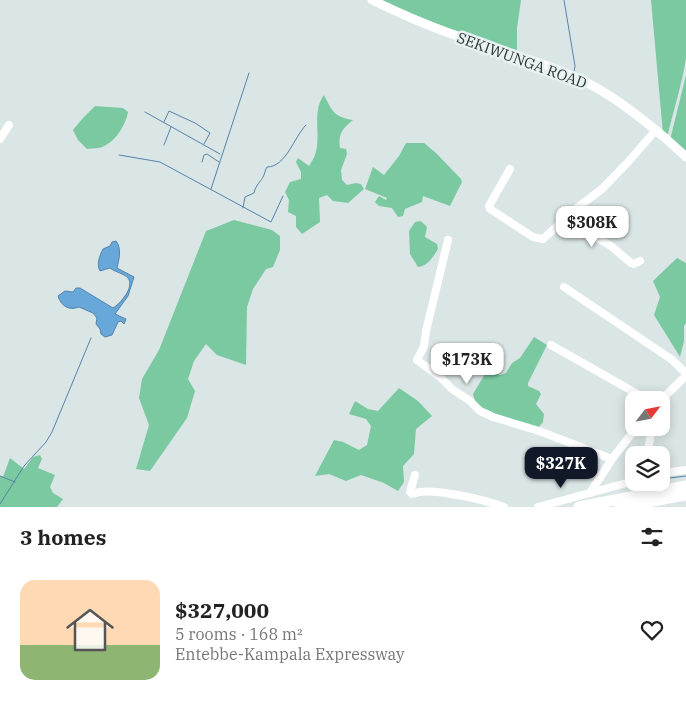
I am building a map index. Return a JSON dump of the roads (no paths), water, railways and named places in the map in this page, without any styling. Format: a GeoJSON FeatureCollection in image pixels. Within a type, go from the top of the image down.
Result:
{"type":"FeatureCollection","features":[{"type":"Feature","properties":{"kind":"highway"},"geometry":{"type":"LineString","coordinates":[[580,507],[686,486]]}},
{"type":"Feature","properties":{"kind":"highway"},"geometry":{"type":"LineString","coordinates":[[620,507],[686,495]]}},
{"type":"Feature","properties":{"kind":"main road","name":"SEKIWUNGA ROAD"},"geometry":{"type":"LineString","coordinates":[[372,0],[448,33],[586,82],[606,93],[686,157]]}},
{"type":"Feature","properties":{"kind":"street"},"geometry":{"type":"LineString","coordinates":[[0,139],[9,125]]}},
{"type":"Feature","properties":{"kind":"street"},"geometry":{"type":"LineString","coordinates":[[510,169],[489,206],[493,213],[511,224],[537,239],[543,239],[577,208],[602,189],[655,131]]}},
{"type":"Feature","properties":{"kind":"street"},"geometry":{"type":"LineString","coordinates":[[577,208],[572,218],[579,227],[611,246],[631,263],[640,262]]}},
{"type":"Feature","properties":{"kind":"street"},"geometry":{"type":"LineString","coordinates":[[448,240],[424,346],[417,360],[480,411],[612,459]]}},
{"type":"Feature","properties":{"kind":"street"},"geometry":{"type":"LineString","coordinates":[[564,287],[671,359],[686,375],[670,391]]}},
{"type":"Feature","properties":{"kind":"street"},"geometry":{"type":"LineString","coordinates":[[551,345],[632,391]]}},
{"type":"Feature","properties":{"kind":"street"},"geometry":{"type":"LineString","coordinates":[[590,492],[630,436]]}},
{"type":"Feature","properties":{"kind":"street"},"geometry":{"type":"LineString","coordinates":[[670,472],[686,470]]}},
{"type":"Feature","properties":{"kind":"street"},"geometry":{"type":"LineString","coordinates":[[415,475],[410,492],[412,494],[419,492],[450,494],[485,500],[504,507]]}},
{"type":"Feature","properties":{"kind":"street"},"geometry":{"type":"LineString","coordinates":[[538,507],[625,482]]}},
{"type":"Feature","properties":{"kind":"water"},"geometry":{"type":"Polygon","coordinates":[[[116,241],[119,251],[117,268],[134,277],[128,296],[115,314],[126,319],[124,324],[121,321],[118,322],[112,335],[105,337],[101,334],[96,324],[97,318],[93,313],[79,307],[66,307],[61,303],[58,296],[65,291],[73,292],[76,288],[80,288],[113,308],[119,303],[126,295],[130,286],[128,278],[110,268],[100,271],[98,265],[103,249],[116,241]]]}},
{"type":"Feature","properties":{"kind":"waterway"},"geometry":{"type":"LineString","coordinates":[[564,0],[575,66],[574,72]]}},
{"type":"Feature","properties":{"kind":"waterway"},"geometry":{"type":"LineString","coordinates":[[211,189],[249,73]]}},
{"type":"Feature","properties":{"kind":"waterway"},"geometry":{"type":"LineString","coordinates":[[164,122],[169,111],[195,123],[210,133],[204,144]]}},
{"type":"Feature","properties":{"kind":"waterway"},"geometry":{"type":"LineString","coordinates":[[145,112],[220,154]]}},
{"type":"Feature","properties":{"kind":"waterway"},"geometry":{"type":"LineString","coordinates":[[243,208],[245,197],[254,193],[267,167],[274,166],[285,157],[306,125]]}},
{"type":"Feature","properties":{"kind":"waterway"},"geometry":{"type":"LineString","coordinates":[[164,145],[171,127]]}},
{"type":"Feature","properties":{"kind":"waterway"},"geometry":{"type":"LineString","coordinates":[[202,162],[204,155],[207,154],[219,162]]}},
{"type":"Feature","properties":{"kind":"waterway"},"geometry":{"type":"LineString","coordinates":[[119,155],[160,162],[271,222],[283,196]]}},
{"type":"Feature","properties":{"kind":"waterway"},"geometry":{"type":"LineString","coordinates":[[0,504],[24,466],[46,442],[52,432],[91,338]]}},
{"type":"Feature","properties":{"kind":"waterway"},"geometry":{"type":"LineString","coordinates":[[0,476],[15,482]]}},
{"type":"Feature","properties":{"kind":"waterway"},"geometry":{"type":"LineString","coordinates":[[670,478],[686,476]]}}]}
